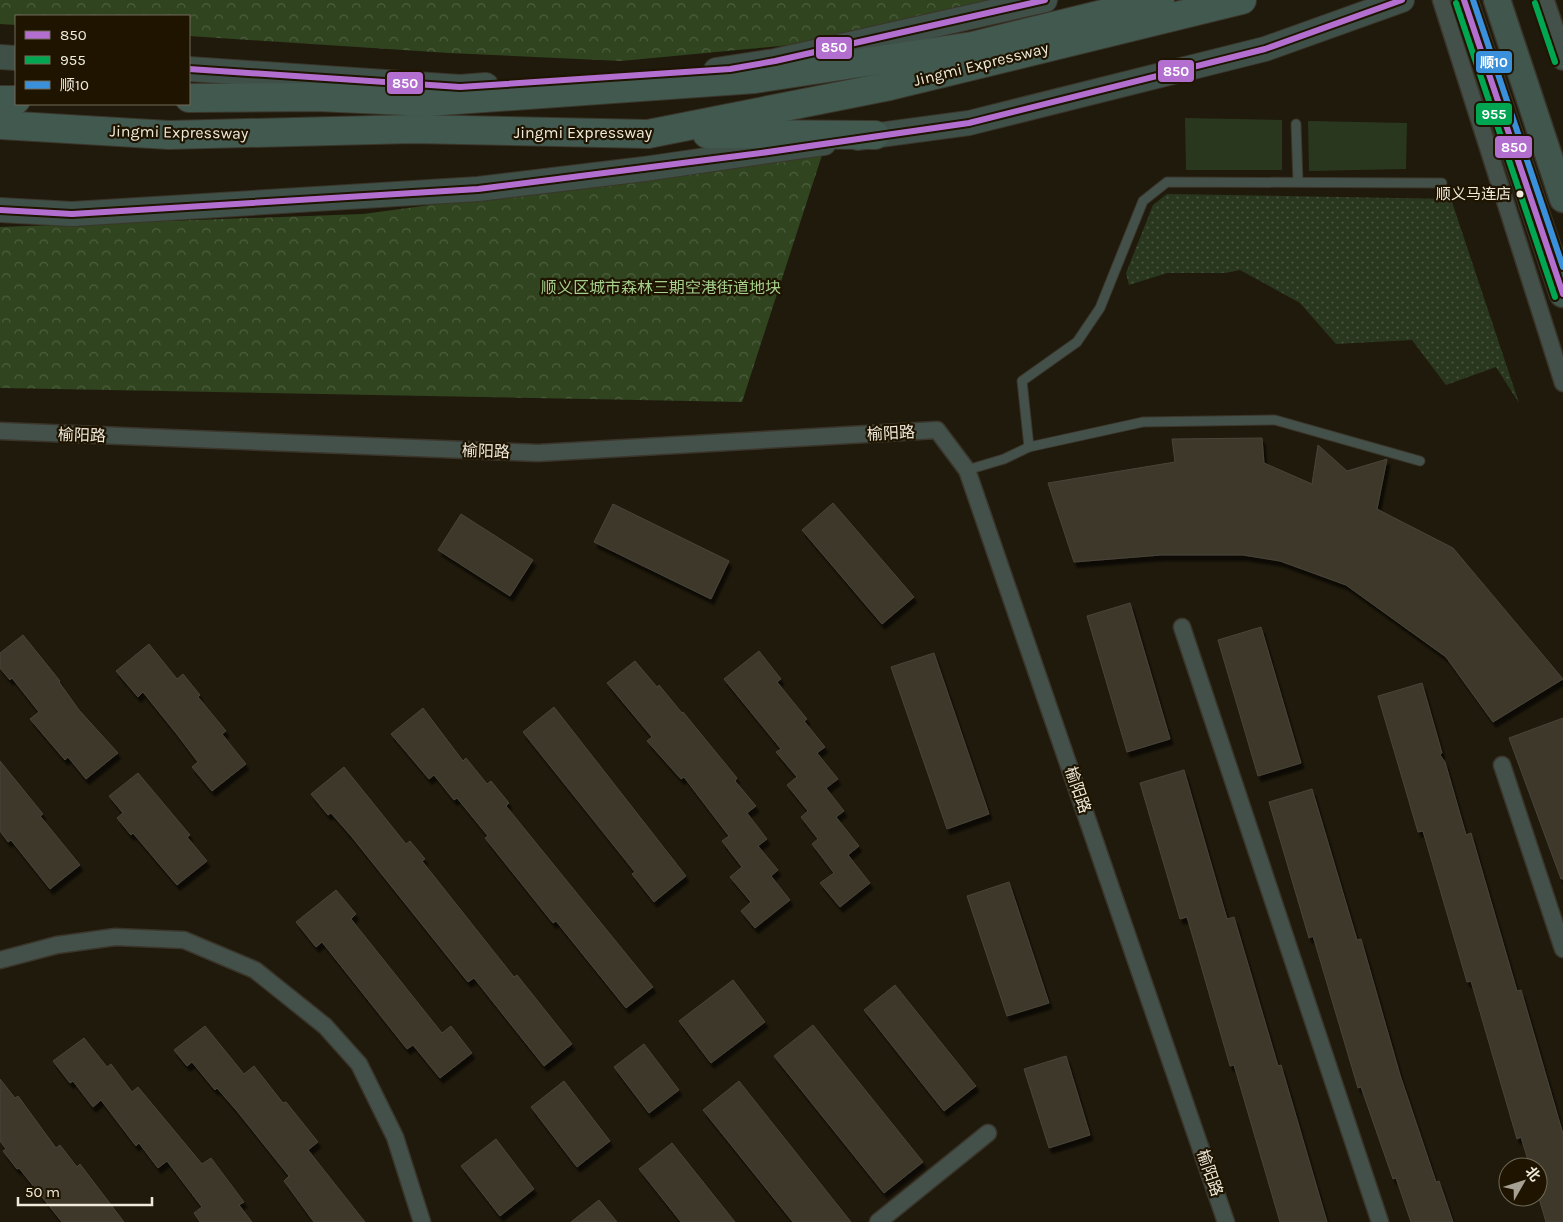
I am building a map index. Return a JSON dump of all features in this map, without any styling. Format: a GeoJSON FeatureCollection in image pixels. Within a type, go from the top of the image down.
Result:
{"type":"FeatureCollection","features":[{"type":"Feature","properties":{"kind":"highway","name":"Jingmi Expressway"},"geometry":{"type":"LineString","coordinates":[[190,98],[317,97],[428,102],[755,79],[972,46],[1160,0]]}},
{"type":"Feature","properties":{"kind":"highway","name":"Jingmi Expressway"},"geometry":{"type":"LineString","coordinates":[[0,125],[169,135],[413,129],[648,134],[890,86],[1242,0]]}},
{"type":"Feature","properties":{"kind":"highway"},"geometry":{"type":"LineString","coordinates":[[700,83],[730,69]]}},
{"type":"Feature","properties":{"kind":"highway"},"geometry":{"type":"LineString","coordinates":[[0,100],[15,100]]}},
{"type":"Feature","properties":{"kind":"highway"},"geometry":{"type":"LineString","coordinates":[[648,134],[875,135]]}},
{"type":"Feature","properties":{"kind":"main road"},"geometry":{"type":"LineString","coordinates":[[190,69],[460,87],[730,69],[775,61],[1044,0]]}},
{"type":"Feature","properties":{"kind":"main road"},"geometry":{"type":"LineString","coordinates":[[0,210],[72,214],[478,189],[761,154],[875,135],[969,123],[1265,49],[1402,0]]}},
{"type":"Feature","properties":{"kind":"main road"},"geometry":{"type":"LineString","coordinates":[[1464,0],[1563,294]]}},
{"type":"Feature","properties":{"kind":"main road"},"geometry":{"type":"LineString","coordinates":[[1497,0],[1563,199]]}},
{"type":"Feature","properties":{"kind":"main road"},"geometry":{"type":"LineString","coordinates":[[0,57],[15,58]]}},
{"type":"Feature","properties":{"kind":"street"},"geometry":{"type":"LineString","coordinates":[[1442,0],[1563,383]]}},
{"type":"Feature","properties":{"kind":"street"},"geometry":{"type":"LineString","coordinates":[[1543,0],[1563,59]]}},
{"type":"Feature","properties":{"kind":"street","name":"榆阳路"},"geometry":{"type":"LineString","coordinates":[[0,431],[538,453],[937,430],[967,470],[1226,1222]]}},
{"type":"Feature","properties":{"kind":"street"},"geometry":{"type":"LineString","coordinates":[[1182,627],[1380,1222]]}},
{"type":"Feature","properties":{"kind":"street"},"geometry":{"type":"LineString","coordinates":[[1502,765],[1563,949]]}},
{"type":"Feature","properties":{"kind":"street"},"geometry":{"type":"LineString","coordinates":[[0,960],[57,945],[115,937],[184,940],[255,970],[325,1026],[359,1064],[395,1137],[422,1222]]}},
{"type":"Feature","properties":{"kind":"street"},"geometry":{"type":"LineString","coordinates":[[878,1222],[988,1133]]}},
{"type":"Feature","properties":{"kind":"lane"},"geometry":{"type":"LineString","coordinates":[[1296,124],[1298,182]]}},
{"type":"Feature","properties":{"kind":"lane"},"geometry":{"type":"LineString","coordinates":[[1030,448],[1022,381],[1077,342],[1100,308],[1143,201],[1167,182],[1442,183]]}},
{"type":"Feature","properties":{"kind":"lane"},"geometry":{"type":"LineString","coordinates":[[967,470],[1004,459],[1030,448],[1143,422],[1275,420],[1420,460]]}},
{"type":"Feature","properties":{"kind":"green space"},"geometry":{"type":"Polygon","coordinates":[[[0,0],[1060,0],[790,45],[621,61],[449,53],[190,36],[190,15],[15,15],[15,25],[0,24],[0,0]]]}},
{"type":"Feature","properties":{"kind":"green space"},"geometry":{"type":"Polygon","coordinates":[[[1185,118],[1282,120],[1282,170],[1186,170],[1185,118]]]}},
{"type":"Feature","properties":{"kind":"green space"},"geometry":{"type":"Polygon","coordinates":[[[1308,121],[1407,123],[1406,169],[1309,171],[1308,121]]]}},
{"type":"Feature","properties":{"kind":"green space","name":"顺义区城市森林三期空港街道地块"},"geometry":{"type":"Polygon","coordinates":[[[823,152],[742,402],[0,388],[0,227],[363,214],[823,152]]]}},
{"type":"Feature","properties":{"kind":"green space"},"geometry":{"type":"Polygon","coordinates":[[[1167,194],[1451,199],[1519,403],[1496,367],[1446,385],[1412,340],[1336,344],[1300,303],[1240,270],[1225,273],[1167,273],[1129,285],[1126,273],[1153,205],[1167,194]]]}},
{"type":"Feature","properties":{"kind":"building"},"geometry":{"type":"Polygon","coordinates":[[[1262,438],[1264,463],[1312,484],[1318,445],[1347,471],[1387,459],[1377,509],[1453,548],[1563,679],[1493,722],[1446,657],[1346,585],[1280,561],[1243,555],[1161,555],[1074,562],[1048,483],[1175,462],[1172,439],[1262,438]]]}},
{"type":"Feature","properties":{"kind":"building"},"geometry":{"type":"Polygon","coordinates":[[[833,503],[914,597],[882,624],[802,530],[833,503]]]}},
{"type":"Feature","properties":{"kind":"building"},"geometry":{"type":"Polygon","coordinates":[[[613,504],[729,561],[711,599],[594,542],[613,504]]]}},
{"type":"Feature","properties":{"kind":"building"},"geometry":{"type":"Polygon","coordinates":[[[461,514],[533,560],[510,596],[438,550],[461,514]]]}},
{"type":"Feature","properties":{"kind":"building"},"geometry":{"type":"Polygon","coordinates":[[[1130,603],[1170,739],[1127,752],[1087,616],[1130,603]]]}},
{"type":"Feature","properties":{"kind":"building"},"geometry":{"type":"Polygon","coordinates":[[[1261,627],[1301,763],[1258,776],[1218,640],[1261,627]]]}},
{"type":"Feature","properties":{"kind":"building"},"geometry":{"type":"Polygon","coordinates":[[[23,635],[60,681],[79,710],[118,753],[86,779],[68,757],[65,760],[30,719],[39,712],[12,678],[10,680],[0,668],[0,653],[23,635]]]}},
{"type":"Feature","properties":{"kind":"building"},"geometry":{"type":"Polygon","coordinates":[[[149,644],[177,679],[183,674],[200,695],[198,697],[226,731],[222,734],[246,764],[212,791],[192,767],[198,762],[176,733],[143,692],[138,697],[116,671],[149,644]]]}},
{"type":"Feature","properties":{"kind":"building"},"geometry":{"type":"Polygon","coordinates":[[[759,651],[781,679],[777,682],[807,719],[804,721],[825,747],[817,753],[838,779],[826,788],[844,811],[836,817],[859,846],[848,855],[870,883],[840,907],[820,883],[834,873],[812,844],[818,839],[801,817],[808,811],[787,785],[797,777],[776,752],[781,749],[724,679],[759,651]]]}},
{"type":"Feature","properties":{"kind":"building"},"geometry":{"type":"Polygon","coordinates":[[[934,653],[989,814],[947,829],[891,667],[934,653]]]}},
{"type":"Feature","properties":{"kind":"building"},"geometry":{"type":"Polygon","coordinates":[[[635,661],[657,687],[659,685],[683,712],[737,778],[735,781],[756,806],[747,813],[767,839],[758,846],[778,870],[771,876],[790,900],[755,928],[741,911],[751,902],[730,877],[742,867],[722,841],[729,836],[684,777],[681,779],[647,741],[652,737],[607,683],[635,661]]]}},
{"type":"Feature","properties":{"kind":"building"},"geometry":{"type":"Polygon","coordinates":[[[1422,683],[1442,753],[1440,755],[1445,762],[1466,835],[1471,833],[1517,991],[1521,990],[1563,1134],[1563,1222],[1546,1222],[1542,1207],[1548,1207],[1548,1157],[1527,1157],[1521,1137],[1517,1139],[1471,981],[1467,982],[1423,831],[1418,832],[1378,696],[1422,683]]]}},
{"type":"Feature","properties":{"kind":"building"},"geometry":{"type":"Polygon","coordinates":[[[554,707],[686,876],[654,902],[632,874],[635,872],[523,732],[554,707]]]}},
{"type":"Feature","properties":{"kind":"building"},"geometry":{"type":"Polygon","coordinates":[[[423,708],[463,761],[466,758],[487,784],[491,781],[509,803],[506,806],[653,987],[626,1008],[556,921],[553,923],[485,838],[488,836],[457,798],[454,800],[434,775],[429,779],[391,734],[423,708]]]}},
{"type":"Feature","properties":{"kind":"building"},"geometry":{"type":"Polygon","coordinates":[[[1563,718],[1563,879],[1561,879],[1509,738],[1563,718]]]}},
{"type":"Feature","properties":{"kind":"building"},"geometry":{"type":"Polygon","coordinates":[[[0,761],[43,814],[40,816],[80,865],[50,889],[11,840],[8,842],[0,831],[0,761]]]}},
{"type":"Feature","properties":{"kind":"building"},"geometry":{"type":"Polygon","coordinates":[[[344,767],[406,844],[410,841],[425,859],[422,861],[514,977],[517,975],[572,1044],[544,1066],[474,978],[468,982],[352,837],[331,813],[328,815],[311,794],[344,767]]]}},
{"type":"Feature","properties":{"kind":"building"},"geometry":{"type":"Polygon","coordinates":[[[1184,770],[1227,919],[1234,917],[1278,1066],[1281,1065],[1327,1222],[1280,1222],[1234,1065],[1230,1066],[1187,917],[1180,919],[1140,783],[1184,770]]]}},
{"type":"Feature","properties":{"kind":"building"},"geometry":{"type":"Polygon","coordinates":[[[138,773],[190,835],[187,837],[207,861],[177,885],[133,833],[131,835],[117,818],[123,813],[109,796],[138,773]]]}},
{"type":"Feature","properties":{"kind":"building"},"geometry":{"type":"Polygon","coordinates":[[[1312,789],[1357,940],[1361,939],[1400,1075],[1436,1182],[1439,1181],[1453,1222],[1411,1222],[1396,1178],[1393,1179],[1361,1087],[1358,1088],[1313,936],[1309,938],[1269,802],[1312,789]]]}},
{"type":"Feature","properties":{"kind":"building"},"geometry":{"type":"Polygon","coordinates":[[[1009,882],[1049,1003],[1007,1016],[967,896],[1009,882]]]}},
{"type":"Feature","properties":{"kind":"building"},"geometry":{"type":"Polygon","coordinates":[[[336,890],[356,914],[351,919],[442,1033],[451,1026],[472,1053],[440,1078],[413,1045],[407,1049],[322,942],[316,947],[296,922],[336,890]]]}},
{"type":"Feature","properties":{"kind":"building"},"geometry":{"type":"Polygon","coordinates":[[[733,980],[765,1022],[711,1063],[679,1021],[733,980]]]}},
{"type":"Feature","properties":{"kind":"building"},"geometry":{"type":"Polygon","coordinates":[[[895,985],[976,1086],[944,1111],[864,1010],[895,985]]]}},
{"type":"Feature","properties":{"kind":"building"},"geometry":{"type":"Polygon","coordinates":[[[813,1025],[923,1162],[884,1193],[774,1056],[813,1025]]]}},
{"type":"Feature","properties":{"kind":"building"},"geometry":{"type":"Polygon","coordinates":[[[205,1026],[244,1074],[254,1066],[283,1103],[286,1102],[318,1142],[308,1150],[365,1222],[314,1222],[284,1181],[289,1176],[237,1111],[217,1088],[215,1090],[192,1062],[187,1066],[174,1050],[205,1026]]]}},
{"type":"Feature","properties":{"kind":"building"},"geometry":{"type":"Polygon","coordinates":[[[84,1038],[107,1067],[111,1064],[132,1092],[138,1087],[202,1164],[211,1158],[244,1202],[239,1205],[252,1222],[200,1222],[194,1213],[202,1207],[167,1161],[158,1168],[139,1143],[136,1146],[101,1100],[93,1107],[73,1081],[70,1083],[53,1061],[84,1038]]]}},
{"type":"Feature","properties":{"kind":"building"},"geometry":{"type":"Polygon","coordinates":[[[644,1044],[679,1090],[649,1113],[614,1067],[644,1044]]]}},
{"type":"Feature","properties":{"kind":"building"},"geometry":{"type":"Polygon","coordinates":[[[1066,1056],[1090,1135],[1049,1148],[1024,1069],[1066,1056]]]}},
{"type":"Feature","properties":{"kind":"building"},"geometry":{"type":"Polygon","coordinates":[[[0,1079],[15,1098],[18,1096],[56,1148],[60,1145],[77,1167],[80,1164],[124,1222],[62,1222],[3,1151],[6,1149],[0,1141],[0,1079]]]}},
{"type":"Feature","properties":{"kind":"building"},"geometry":{"type":"Polygon","coordinates":[[[564,1081],[610,1141],[577,1167],[531,1107],[564,1081]]]}},
{"type":"Feature","properties":{"kind":"building"},"geometry":{"type":"Polygon","coordinates":[[[739,1081],[851,1222],[793,1222],[703,1110],[739,1081]]]}},
{"type":"Feature","properties":{"kind":"building"},"geometry":{"type":"Polygon","coordinates":[[[496,1139],[534,1189],[500,1216],[461,1166],[496,1139]]]}},
{"type":"Feature","properties":{"kind":"building"},"geometry":{"type":"Polygon","coordinates":[[[672,1143],[735,1222],[681,1222],[639,1169],[672,1143]]]}},
{"type":"Feature","properties":{"kind":"building"},"geometry":{"type":"Polygon","coordinates":[[[599,1200],[617,1222],[571,1222],[599,1200]]]}},
{"type":"Feature","properties":{"kind":"transit line","name":"850"},"geometry":{"type":"LineString","coordinates":[[190,69],[460,87],[730,69],[775,61],[1045,0]]}},
{"type":"Feature","properties":{"kind":"transit line","name":"850"},"geometry":{"type":"LineString","coordinates":[[0,210],[72,214],[478,189],[761,153],[969,123],[1265,49],[1402,0]]}},
{"type":"Feature","properties":{"kind":"transit line","name":"850"},"geometry":{"type":"LineString","coordinates":[[1464,0],[1563,294]]}},
{"type":"Feature","properties":{"kind":"transit line","name":"顺10"},"geometry":{"type":"LineString","coordinates":[[1473,0],[1563,267]]}},
{"type":"Feature","properties":{"kind":"transit line","name":"955"},"geometry":{"type":"LineString","coordinates":[[1456,3],[1555,297]]}},
{"type":"Feature","properties":{"kind":"transit line","name":"955"},"geometry":{"type":"LineString","coordinates":[[1535,3],[1555,62]]}},
{"type":"Feature","properties":{"kind":"place","name":"顺义马连店"},"geometry":{"type":"Point","coordinates":[1520,194]}}]}
